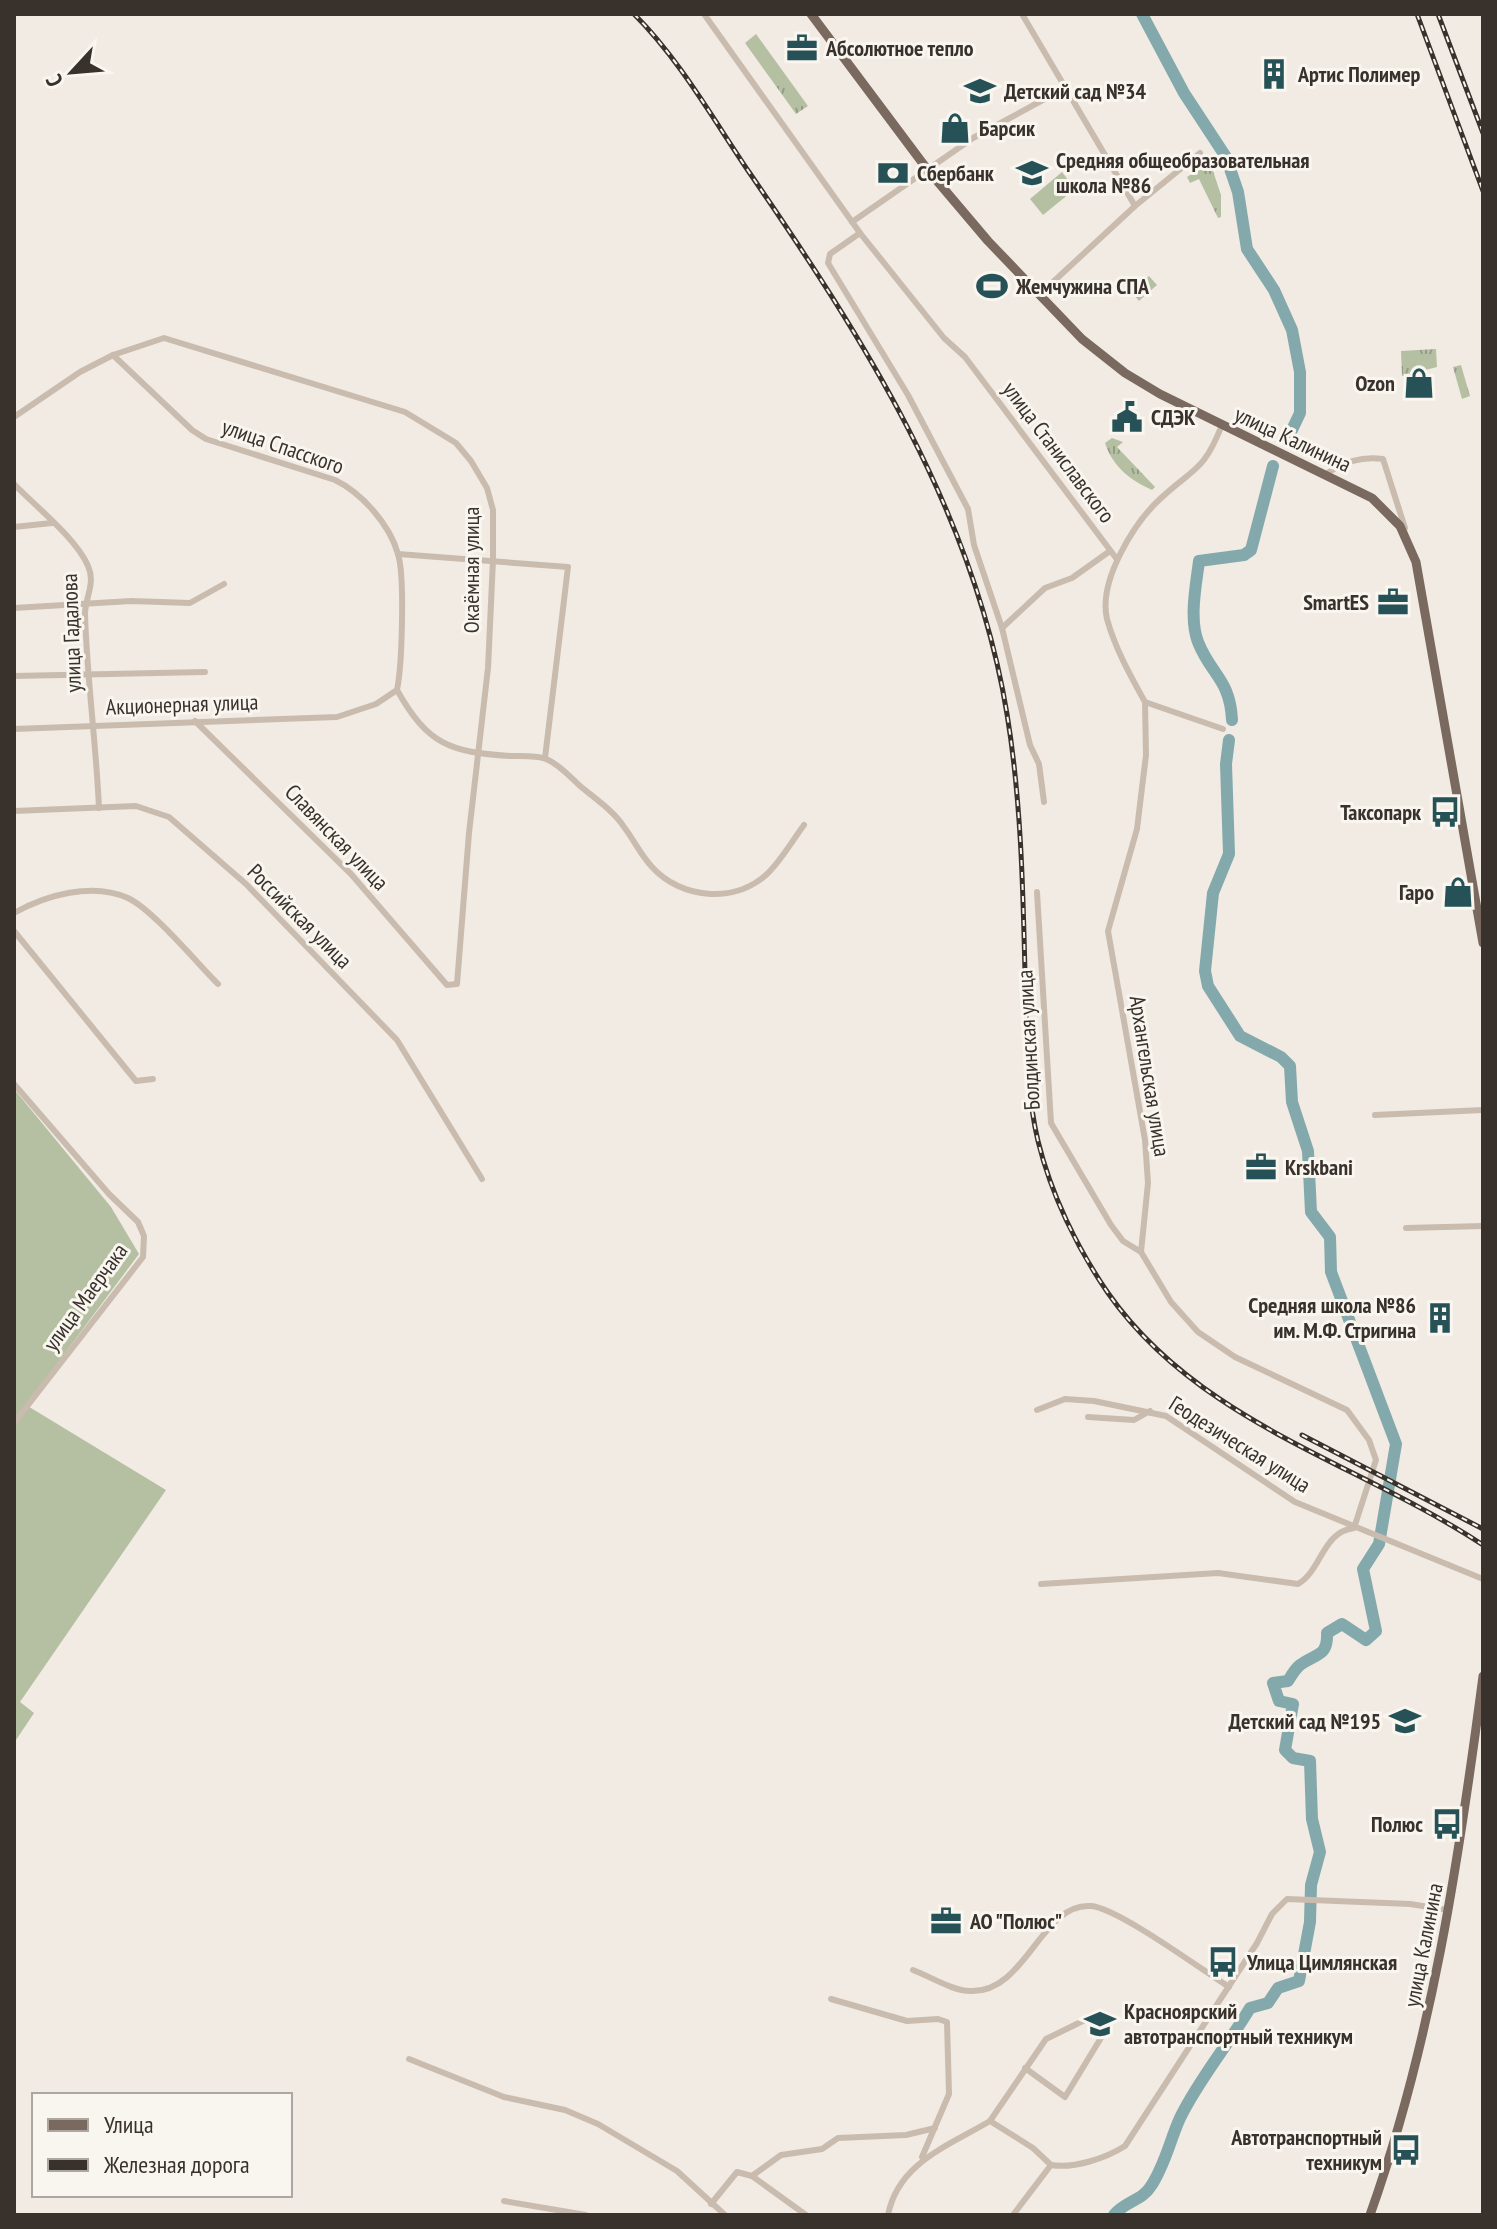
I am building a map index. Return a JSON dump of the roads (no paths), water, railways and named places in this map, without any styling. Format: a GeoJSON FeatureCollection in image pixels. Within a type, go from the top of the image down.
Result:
{"type":"FeatureCollection","features":[{"type":"Feature","properties":{"kind":"main road","name":"улица Калинина"},"geometry":{"type":"LineString","coordinates":[[811,14],[927,169],[1082,339],[1125,373],[1222,425],[1372,498],[1390,513],[1408,540],[1416,562],[1483,943]]}},
{"type":"Feature","properties":{"kind":"main road","name":"улица Калинина"},"geometry":{"type":"LineString","coordinates":[[1370,2215],[1416,2063],[1448,1910],[1483,1676]]}},
{"type":"Feature","properties":{"kind":"street","name":"улица Станиславского"},"geometry":{"type":"LineString","coordinates":[[704,14],[860,233],[944,338],[965,357],[1110,551],[1072,578],[1045,588],[1002,628]]}},
{"type":"Feature","properties":{"kind":"street"},"geometry":{"type":"LineString","coordinates":[[1022,14],[1135,206]]}},
{"type":"Feature","properties":{"kind":"street"},"geometry":{"type":"LineString","coordinates":[[852,222],[973,138],[1065,88]]}},
{"type":"Feature","properties":{"kind":"street"},"geometry":{"type":"LineString","coordinates":[[1039,295],[1135,206],[1200,153]]}},
{"type":"Feature","properties":{"kind":"street"},"geometry":{"type":"LineString","coordinates":[[860,233],[830,254],[828,263],[908,395],[968,509],[974,545],[1002,628],[1030,745],[1039,764],[1044,802]]}},
{"type":"Feature","properties":{"kind":"street","name":"Окаёмная улица"},"geometry":{"type":"LineString","coordinates":[[14,417],[80,372],[113,355],[164,338],[405,412],[433,426],[456,443],[487,488],[493,510],[493,560],[488,668],[469,833],[460,980],[457,984],[447,985]]}},
{"type":"Feature","properties":{"kind":"street","name":"улица Спасского"},"geometry":{"type":"LineString","coordinates":[[113,355],[192,430],[206,439],[348,486],[375,513],[398,554],[401,646],[397,690]]}},
{"type":"Feature","properties":{"kind":"street"},"geometry":{"type":"LineString","coordinates":[[1222,425],[1202,467],[1147,512],[1116,558],[1107,608],[1117,651],[1145,702],[1223,729]]}},
{"type":"Feature","properties":{"kind":"street"},"geometry":{"type":"LineString","coordinates":[[1326,474],[1341,464],[1367,457],[1383,459],[1408,540]]}},
{"type":"Feature","properties":{"kind":"street","name":"улица Гадалова"},"geometry":{"type":"LineString","coordinates":[[14,484],[88,566],[90,587],[85,605],[87,668],[90,672],[99,808]]}},
{"type":"Feature","properties":{"kind":"street"},"geometry":{"type":"LineString","coordinates":[[14,527],[52,523]]}},
{"type":"Feature","properties":{"kind":"street"},"geometry":{"type":"LineString","coordinates":[[1110,551],[1116,558]]}},
{"type":"Feature","properties":{"kind":"street"},"geometry":{"type":"LineString","coordinates":[[398,554],[568,567],[545,758]]}},
{"type":"Feature","properties":{"kind":"street"},"geometry":{"type":"LineString","coordinates":[[14,608],[131,601],[190,603],[224,584]]}},
{"type":"Feature","properties":{"kind":"street"},"geometry":{"type":"LineString","coordinates":[[14,676],[90,672],[205,672]]}},
{"type":"Feature","properties":{"kind":"street"},"geometry":{"type":"LineString","coordinates":[[397,690],[410,714],[440,742],[465,753],[545,758],[624,825],[636,848],[654,870],[672,885],[696,894],[722,894],[743,889],[767,874],[804,825]]}},
{"type":"Feature","properties":{"kind":"street","name":"Акционерная улица"},"geometry":{"type":"LineString","coordinates":[[14,729],[337,717],[376,704],[397,690]]}},
{"type":"Feature","properties":{"kind":"street","name":"Архангельская улица"},"geometry":{"type":"LineString","coordinates":[[1141,1252],[1148,1183],[1145,1140],[1108,931],[1137,829],[1146,755],[1145,702]]}},
{"type":"Feature","properties":{"kind":"street","name":"Славянская улица"},"geometry":{"type":"LineString","coordinates":[[195,721],[351,874],[447,985]]}},
{"type":"Feature","properties":{"kind":"street","name":"Российская улица"},"geometry":{"type":"LineString","coordinates":[[14,811],[136,806],[156,810],[246,884],[397,1040],[482,1179]]}},
{"type":"Feature","properties":{"kind":"street","name":"Болдинская улица"},"geometry":{"type":"LineString","coordinates":[[1037,892],[1051,1123],[1111,1225],[1123,1241],[1141,1252]]}},
{"type":"Feature","properties":{"kind":"street"},"geometry":{"type":"LineString","coordinates":[[14,913],[49,895],[119,895],[137,904],[218,984]]}},
{"type":"Feature","properties":{"kind":"street"},"geometry":{"type":"LineString","coordinates":[[14,931],[136,1081],[153,1079]]}},
{"type":"Feature","properties":{"kind":"street","name":"улица Маерчака"},"geometry":{"type":"LineString","coordinates":[[14,1084],[109,1194],[138,1222],[144,1236],[143,1257],[14,1423]]}},
{"type":"Feature","properties":{"kind":"street"},"geometry":{"type":"LineString","coordinates":[[1375,1115],[1483,1110]]}},
{"type":"Feature","properties":{"kind":"street"},"geometry":{"type":"LineString","coordinates":[[1406,1228],[1483,1226]]}},
{"type":"Feature","properties":{"kind":"street"},"geometry":{"type":"LineString","coordinates":[[1041,1584],[1218,1573],[1298,1584],[1307,1579],[1324,1548],[1342,1529],[1354,1528],[1376,1460],[1369,1440],[1347,1410],[1235,1357],[1198,1332],[1171,1302],[1141,1252]]}},
{"type":"Feature","properties":{"kind":"street","name":"Геодезическая улица"},"geometry":{"type":"LineString","coordinates":[[1037,1410],[1065,1399],[1166,1416],[1223,1451],[1295,1502],[1483,1579]]}},
{"type":"Feature","properties":{"kind":"street"},"geometry":{"type":"LineString","coordinates":[[1088,1417],[1134,1420],[1150,1411]]}},
{"type":"Feature","properties":{"kind":"street"},"geometry":{"type":"LineString","coordinates":[[990,2121],[1033,2148],[1051,2165],[1061,2166],[1105,2156],[1125,2146],[1229,1987],[1272,1914],[1287,1899],[1300,1897],[1410,1904],[1448,1910]]}},
{"type":"Feature","properties":{"kind":"street"},"geometry":{"type":"LineString","coordinates":[[913,1970],[970,1992],[999,1982],[1020,1965],[1053,1924],[1072,1910],[1091,1906],[1115,1915],[1229,1987]]}},
{"type":"Feature","properties":{"kind":"street"},"geometry":{"type":"LineString","coordinates":[[831,1999],[907,2021],[938,2019],[947,2022],[949,2094],[922,2157],[892,2194],[888,2215]]}},
{"type":"Feature","properties":{"kind":"street"},"geometry":{"type":"LineString","coordinates":[[922,2157],[936,2153],[990,2121],[1025,2068],[1046,2039],[1087,2019],[1107,2028],[1065,2097],[1025,2068]]}},
{"type":"Feature","properties":{"kind":"street"},"geometry":{"type":"LineString","coordinates":[[409,2059],[504,2097],[565,2110],[598,2124],[677,2171],[725,2215]]}},
{"type":"Feature","properties":{"kind":"street"},"geometry":{"type":"LineString","coordinates":[[752,2176],[781,2155],[822,2149],[838,2138],[906,2135],[935,2128]]}},
{"type":"Feature","properties":{"kind":"street"},"geometry":{"type":"LineString","coordinates":[[1013,2215],[1051,2165]]}},
{"type":"Feature","properties":{"kind":"street"},"geometry":{"type":"LineString","coordinates":[[711,2204],[737,2172],[752,2176],[806,2215]]}},
{"type":"Feature","properties":{"kind":"street"},"geometry":{"type":"LineString","coordinates":[[504,2201],[586,2215]]}},
{"type":"Feature","properties":{"kind":"waterway"},"geometry":{"type":"LineString","coordinates":[[1142,14],[1184,93],[1226,157],[1238,192],[1247,249],[1274,290],[1292,330],[1300,372],[1300,413],[1291,432]]}},
{"type":"Feature","properties":{"kind":"waterway"},"geometry":{"type":"LineString","coordinates":[[1232,720],[1228,695],[1195,633],[1194,602],[1199,561],[1244,555],[1251,550],[1273,466]]}},
{"type":"Feature","properties":{"kind":"waterway"},"geometry":{"type":"LineString","coordinates":[[1114,2215],[1151,2186],[1188,2104],[1250,2008],[1268,2003],[1278,1988],[1299,1981],[1310,1922],[1311,1885],[1320,1852],[1312,1819],[1310,1761],[1293,1758],[1285,1750],[1293,1704],[1279,1701],[1273,1683],[1288,1681],[1300,1665],[1320,1654],[1327,1641],[1327,1633],[1342,1624],[1366,1640],[1376,1631],[1363,1569],[1379,1544],[1396,1444],[1331,1272],[1330,1237],[1311,1212],[1308,1151],[1292,1102],[1290,1066],[1281,1057],[1240,1036],[1208,986],[1205,971],[1213,893],[1229,854],[1226,764],[1229,740]]}},
{"type":"Feature","properties":{"kind":"railway"},"geometry":{"type":"LineString","coordinates":[[634,14],[695,90],[833,298],[908,429],[941,497],[969,567],[991,639],[1012,746],[1020,844],[1027,1058],[1034,1121],[1050,1181],[1086,1258],[1108,1293],[1145,1338],[1187,1376],[1282,1437],[1483,1545]]}},
{"type":"Feature","properties":{"kind":"railway"},"geometry":{"type":"LineString","coordinates":[[1417,14],[1483,191]]}},
{"type":"Feature","properties":{"kind":"railway"},"geometry":{"type":"LineString","coordinates":[[1438,14],[1483,133]]}},
{"type":"Feature","properties":{"kind":"railway"},"geometry":{"type":"LineString","coordinates":[[1302,1435],[1483,1529]]}},
{"type":"Feature","properties":{"kind":"place","name":"Абсолютное тепло"},"geometry":{"type":"Point","coordinates":[802,48]}},
{"type":"Feature","properties":{"kind":"place","name":"Артис Полимер"},"geometry":{"type":"Point","coordinates":[1274,74]}},
{"type":"Feature","properties":{"kind":"place","name":"Детский сад №34"},"geometry":{"type":"Point","coordinates":[980,91]}},
{"type":"Feature","properties":{"kind":"place","name":"Барсик"},"geometry":{"type":"Point","coordinates":[955,128]}},
{"type":"Feature","properties":{"kind":"place","name":"Сбербанк"},"geometry":{"type":"Point","coordinates":[893,173]}},
{"type":"Feature","properties":{"kind":"place","name":"Средняя общеобразовательная школа №86"},"geometry":{"type":"Point","coordinates":[1032,173]}},
{"type":"Feature","properties":{"kind":"place","name":"Жемчужина СПА"},"geometry":{"type":"Point","coordinates":[992,286]}},
{"type":"Feature","properties":{"kind":"place","name":"Ozon"},"geometry":{"type":"Point","coordinates":[1419,383]}},
{"type":"Feature","properties":{"kind":"place","name":"СДЭК"},"geometry":{"type":"Point","coordinates":[1127,417]}},
{"type":"Feature","properties":{"kind":"place","name":"SmartES"},"geometry":{"type":"Point","coordinates":[1393,602]}},
{"type":"Feature","properties":{"kind":"place","name":"Таксопарк"},"geometry":{"type":"Point","coordinates":[1445,812]}},
{"type":"Feature","properties":{"kind":"place","name":"Гаро"},"geometry":{"type":"Point","coordinates":[1458,892]}},
{"type":"Feature","properties":{"kind":"place","name":"Krskbani"},"geometry":{"type":"Point","coordinates":[1261,1167]}},
{"type":"Feature","properties":{"kind":"place","name":"Средняя школа №86 им. М.Ф. Стригина"},"geometry":{"type":"Point","coordinates":[1440,1318]}},
{"type":"Feature","properties":{"kind":"place","name":"Детский сад №195"},"geometry":{"type":"Point","coordinates":[1405,1721]}},
{"type":"Feature","properties":{"kind":"place","name":"Полюс"},"geometry":{"type":"Point","coordinates":[1447,1824]}},
{"type":"Feature","properties":{"kind":"place","name":"АО \"Полюс\""},"geometry":{"type":"Point","coordinates":[946,1921]}},
{"type":"Feature","properties":{"kind":"place","name":"Улица Цимлянская"},"geometry":{"type":"Point","coordinates":[1223,1962]}},
{"type":"Feature","properties":{"kind":"place","name":"Красноярский автотранспортный техникум"},"geometry":{"type":"Point","coordinates":[1100,2024]}},
{"type":"Feature","properties":{"kind":"place","name":"Автотранспортный техникум"},"geometry":{"type":"Point","coordinates":[1406,2150]}}]}
